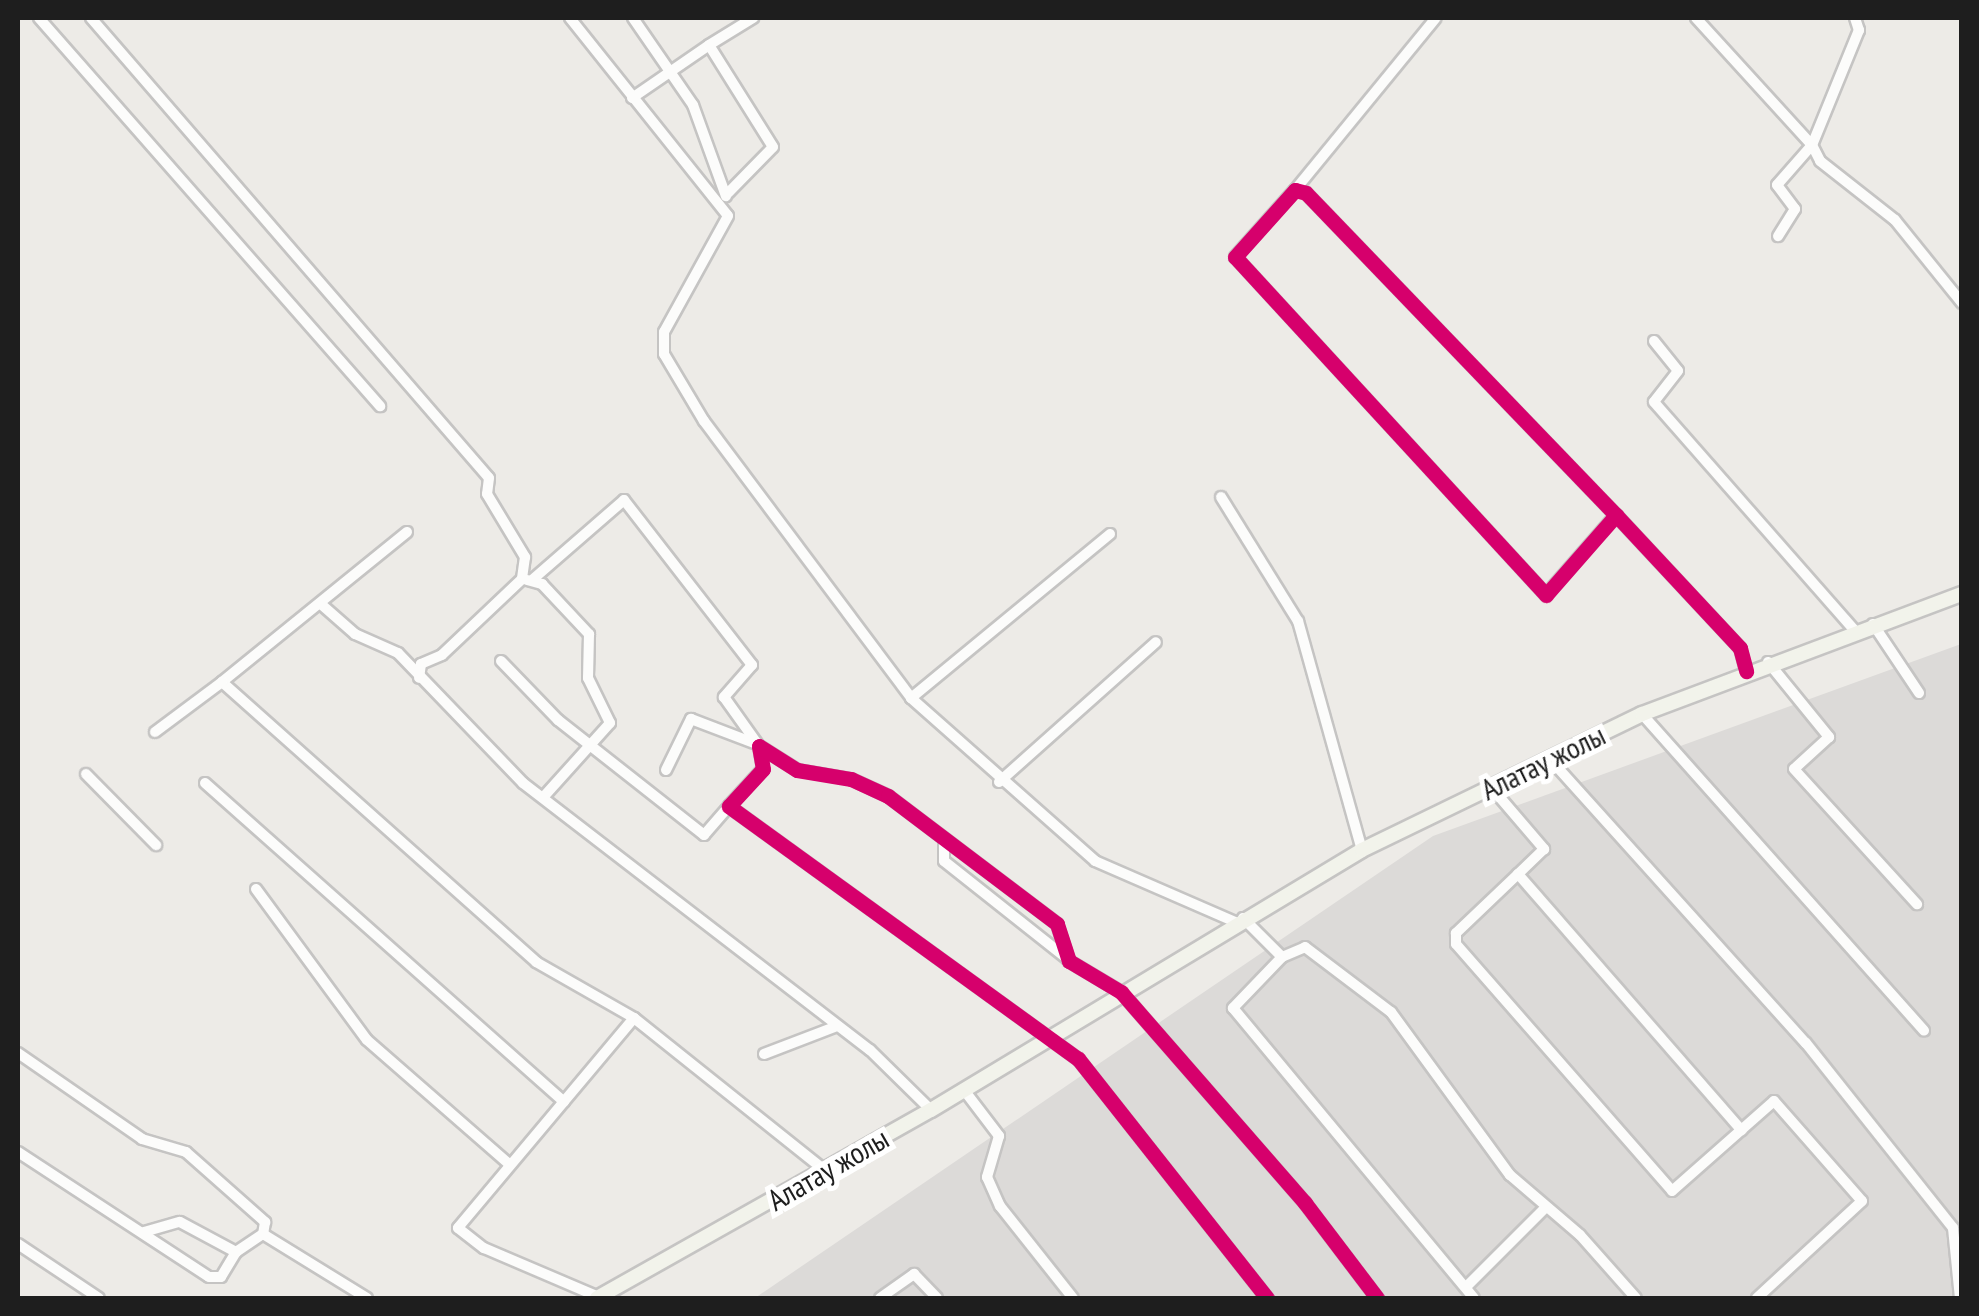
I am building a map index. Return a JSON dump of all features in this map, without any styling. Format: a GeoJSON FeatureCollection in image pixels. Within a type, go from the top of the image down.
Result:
{"type":"FeatureCollection","features":[{"type":"Feature","properties":{"kind":"main road"},"geometry":{"type":"LineString","coordinates":[[1872,623],[1961,597]]}},
{"type":"Feature","properties":{"kind":"main road","name":"Алатау жолы"},"geometry":{"type":"LineString","coordinates":[[599,1298],[931,1110],[1234,922],[1362,850],[1642,714],[1872,623]]}},
{"type":"Feature","properties":{"kind":"street"},"geometry":{"type":"LineString","coordinates":[[39,18],[380,406]]}},
{"type":"Feature","properties":{"kind":"street"},"geometry":{"type":"LineString","coordinates":[[91,18],[489,478],[487,494],[525,557],[527,580],[589,634],[588,678],[610,724],[546,794]]}},
{"type":"Feature","properties":{"kind":"street"},"geometry":{"type":"LineString","coordinates":[[570,18],[728,216],[664,332],[664,354],[704,421],[911,698],[999,782],[1095,861],[1234,922],[1282,957]]}},
{"type":"Feature","properties":{"kind":"street"},"geometry":{"type":"LineString","coordinates":[[633,18],[674,70],[728,193]]}},
{"type":"Feature","properties":{"kind":"street"},"geometry":{"type":"LineString","coordinates":[[632,98],[752,18]]}},
{"type":"Feature","properties":{"kind":"street"},"geometry":{"type":"LineString","coordinates":[[1436,18],[1235,264],[1542,592],[1552,596],[1616,515]]}},
{"type":"Feature","properties":{"kind":"street"},"geometry":{"type":"LineString","coordinates":[[1696,18],[1812,145],[1820,161],[1895,220],[1962,303]]}},
{"type":"Feature","properties":{"kind":"street"},"geometry":{"type":"LineString","coordinates":[[1778,236],[1796,209],[1777,185],[1812,145],[1858,30],[1856,18]]}},
{"type":"Feature","properties":{"kind":"street"},"geometry":{"type":"LineString","coordinates":[[709,45],[774,147],[728,193],[721,206]]}},
{"type":"Feature","properties":{"kind":"street"},"geometry":{"type":"LineString","coordinates":[[1295,190],[1306,192],[1616,515],[1740,648],[1746,670]]}},
{"type":"Feature","properties":{"kind":"street"},"geometry":{"type":"LineString","coordinates":[[1654,341],[1678,372],[1654,402],[1854,630]]}},
{"type":"Feature","properties":{"kind":"street"},"geometry":{"type":"LineString","coordinates":[[1221,497],[1298,621],[1362,850]]}},
{"type":"Feature","properties":{"kind":"street"},"geometry":{"type":"LineString","coordinates":[[419,678],[420,664],[442,655],[624,500],[752,664],[724,697],[759,746],[764,769],[704,836],[590,746],[501,661]]}},
{"type":"Feature","properties":{"kind":"street"},"geometry":{"type":"LineString","coordinates":[[155,732],[322,605],[407,532]]}},
{"type":"Feature","properties":{"kind":"street"},"geometry":{"type":"LineString","coordinates":[[911,698],[1110,534]]}},
{"type":"Feature","properties":{"kind":"street"},"geometry":{"type":"LineString","coordinates":[[322,605],[355,634],[398,653],[523,783],[546,794],[837,1026],[931,1110]]}},
{"type":"Feature","properties":{"kind":"street"},"geometry":{"type":"LineString","coordinates":[[1872,623],[1919,693]]}},
{"type":"Feature","properties":{"kind":"street"},"geometry":{"type":"LineString","coordinates":[[999,782],[1156,642]]}},
{"type":"Feature","properties":{"kind":"street"},"geometry":{"type":"LineString","coordinates":[[1768,661],[1829,738],[1794,769],[1916,904]]}},
{"type":"Feature","properties":{"kind":"street"},"geometry":{"type":"LineString","coordinates":[[222,682],[536,962],[634,1018],[826,1171]]}},
{"type":"Feature","properties":{"kind":"street"},"geometry":{"type":"LineString","coordinates":[[1642,714],[1924,1030]]}},
{"type":"Feature","properties":{"kind":"street"},"geometry":{"type":"LineString","coordinates":[[666,770],[691,719],[716,722],[798,770],[851,779],[888,796],[1057,924],[1069,961]]}},
{"type":"Feature","properties":{"kind":"street"},"geometry":{"type":"LineString","coordinates":[[1550,758],[1806,1043],[1952,1228],[1960,1298]]}},
{"type":"Feature","properties":{"kind":"street"},"geometry":{"type":"LineString","coordinates":[[86,774],[156,846]]}},
{"type":"Feature","properties":{"kind":"street"},"geometry":{"type":"LineString","coordinates":[[205,783],[564,1102]]}},
{"type":"Feature","properties":{"kind":"street"},"geometry":{"type":"LineString","coordinates":[[1490,787],[1544,849],[1456,933],[1456,944],[1672,1191],[1774,1101],[1862,1201],[1757,1298]]}},
{"type":"Feature","properties":{"kind":"street"},"geometry":{"type":"LineString","coordinates":[[729,806],[1043,1039],[1078,1059],[1267,1298]]}},
{"type":"Feature","properties":{"kind":"street"},"geometry":{"type":"LineString","coordinates":[[944,839],[944,861],[1069,961],[1121,992],[1377,1298]]}},
{"type":"Feature","properties":{"kind":"street"},"geometry":{"type":"LineString","coordinates":[[1518,874],[1741,1130]]}},
{"type":"Feature","properties":{"kind":"street"},"geometry":{"type":"LineString","coordinates":[[256,890],[368,1040],[508,1163]]}},
{"type":"Feature","properties":{"kind":"street"},"geometry":{"type":"LineString","coordinates":[[1474,1298],[1468,1286],[1233,1008],[1282,957],[1305,947],[1391,1012],[1443,1093],[1545,1208],[1636,1298]]}},
{"type":"Feature","properties":{"kind":"street"},"geometry":{"type":"LineString","coordinates":[[599,1298],[484,1248],[458,1228],[508,1163],[634,1018]]}},
{"type":"Feature","properties":{"kind":"street"},"geometry":{"type":"LineString","coordinates":[[764,1054],[837,1026]]}},
{"type":"Feature","properties":{"kind":"street"},"geometry":{"type":"LineString","coordinates":[[18,1053],[142,1139],[186,1152],[265,1222],[263,1234],[236,1252],[221,1276],[210,1277],[18,1152]]}},
{"type":"Feature","properties":{"kind":"street"},"geometry":{"type":"LineString","coordinates":[[964,1090],[999,1136],[986,1177],[1000,1206],[1074,1298]]}},
{"type":"Feature","properties":{"kind":"street"},"geometry":{"type":"LineString","coordinates":[[1468,1286],[1545,1208]]}},
{"type":"Feature","properties":{"kind":"street"},"geometry":{"type":"LineString","coordinates":[[144,1232],[180,1222],[236,1252]]}},
{"type":"Feature","properties":{"kind":"street"},"geometry":{"type":"LineString","coordinates":[[263,1234],[367,1298]]}},
{"type":"Feature","properties":{"kind":"street"},"geometry":{"type":"LineString","coordinates":[[18,1244],[99,1298]]}},
{"type":"Feature","properties":{"kind":"street"},"geometry":{"type":"LineString","coordinates":[[880,1298],[914,1274],[937,1298]]}},
{"type":"Feature","properties":{"kind":"shaded area"},"geometry":{"type":"Polygon","coordinates":[[[1961,644],[1961,1298],[755,1298],[1433,836],[1961,644]]]}},
{"type":"Feature","properties":{"kind":"cycle path"},"geometry":{"type":"LineString","coordinates":[[1616,515],[1546,595],[1235,257],[1295,190],[1306,193],[1616,515],[1740,648],[1746,671]]}},
{"type":"Feature","properties":{"kind":"cycle path"},"geometry":{"type":"LineString","coordinates":[[1267,1298],[1078,1059],[729,806],[763,769],[759,746],[797,770],[851,779],[888,796],[1057,924],[1069,961],[1121,992],[1305,1203],[1377,1298]]}}]}
